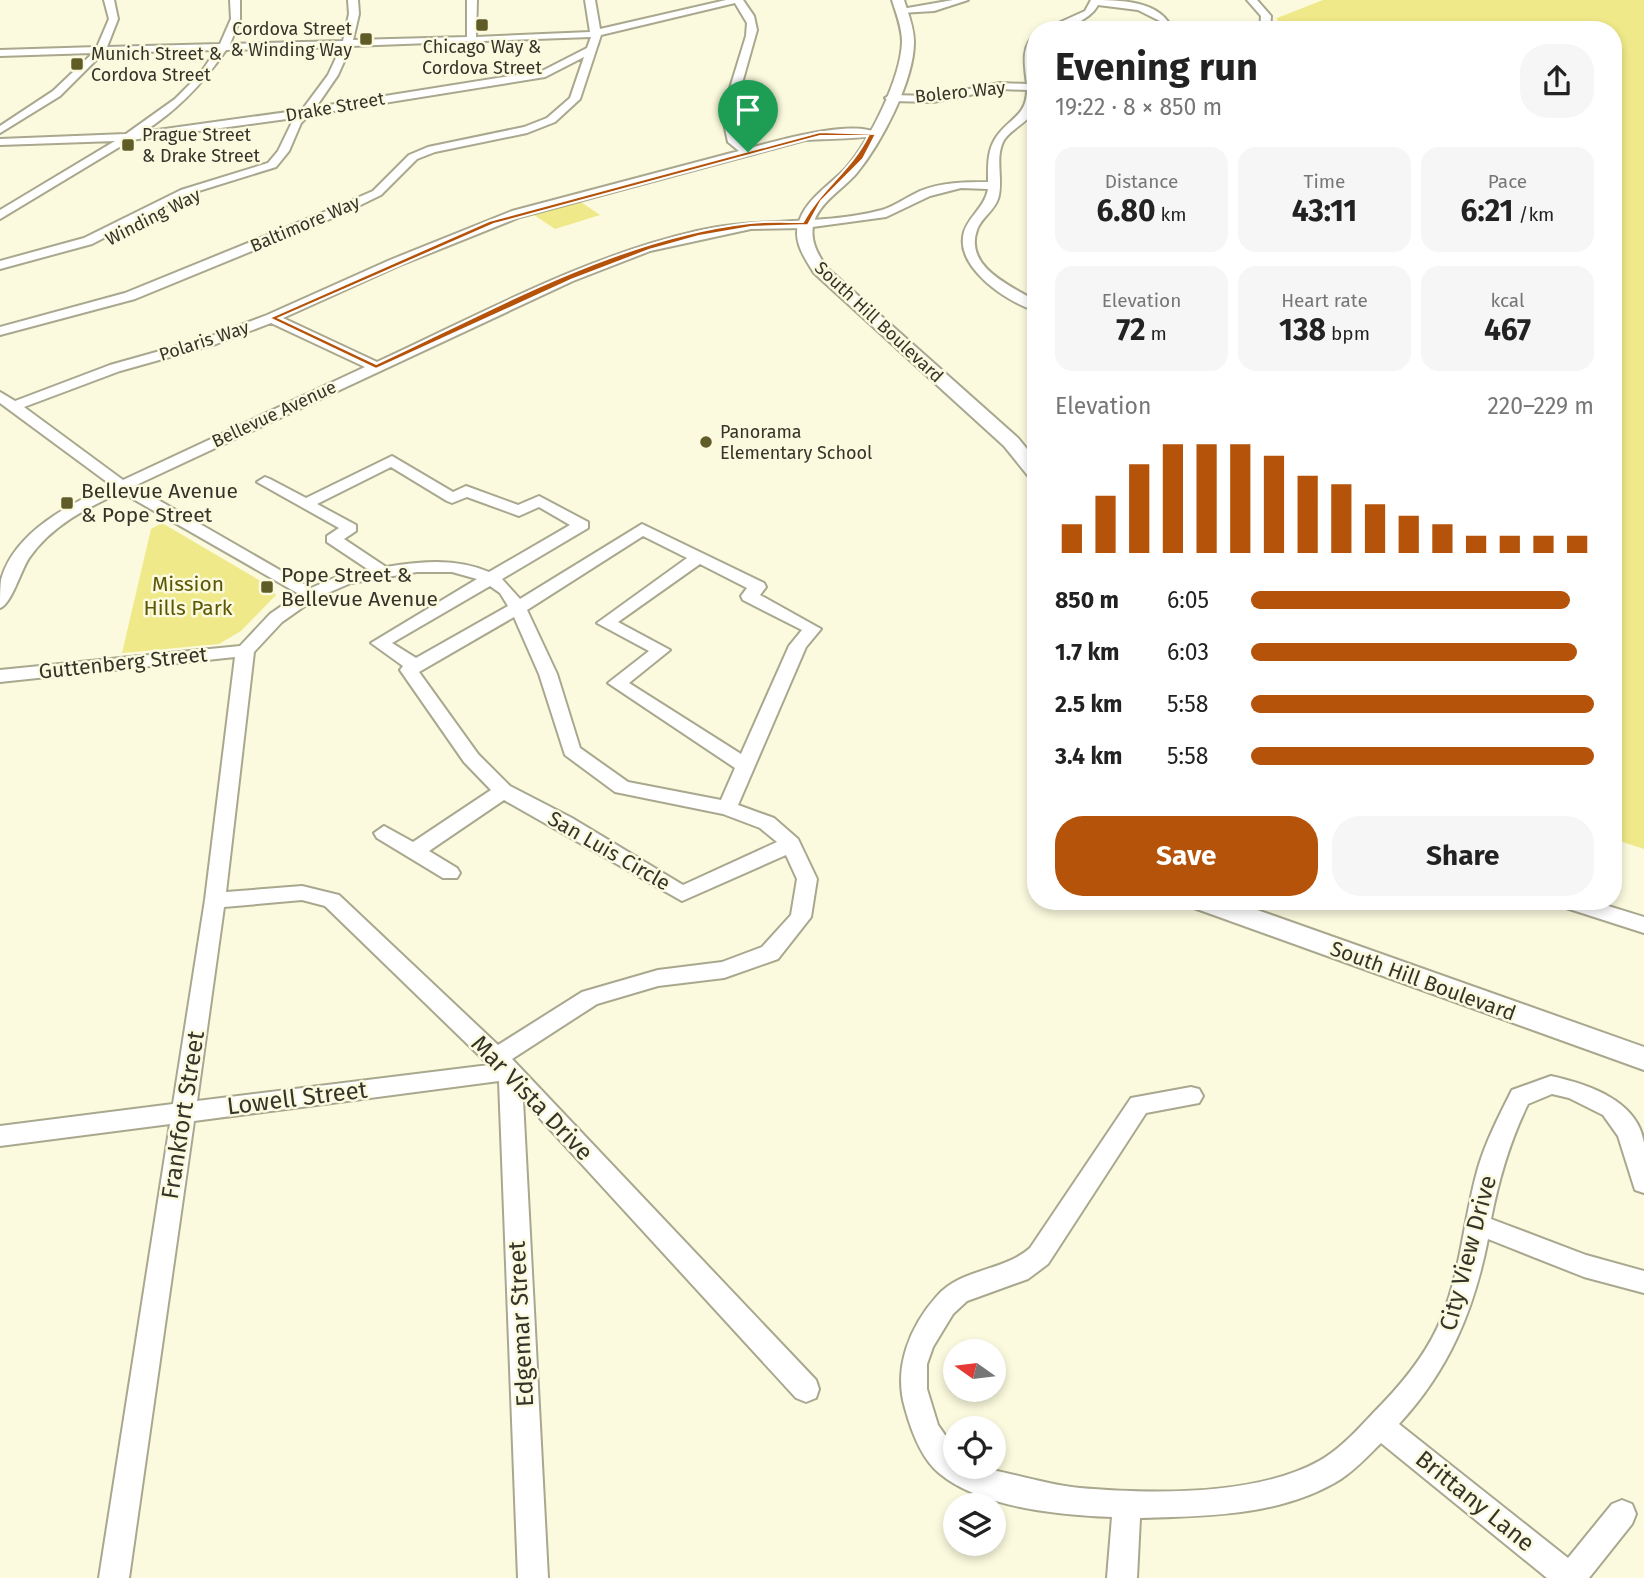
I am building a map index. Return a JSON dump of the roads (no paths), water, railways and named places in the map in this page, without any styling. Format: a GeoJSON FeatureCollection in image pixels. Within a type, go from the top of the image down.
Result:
{"type":"FeatureCollection","features":[{"type":"Feature","properties":{"kind":"street"},"geometry":{"type":"LineString","coordinates":[[0,130],[69,84],[100,50],[112,24],[113,11],[109,0]]}},
{"type":"Feature","properties":{"kind":"street"},"geometry":{"type":"LineString","coordinates":[[0,215],[34,190],[131,137],[189,93],[214,65],[236,21],[235,0]]}},
{"type":"Feature","properties":{"kind":"street","name":"Winding Way"},"geometry":{"type":"LineString","coordinates":[[0,265],[88,241],[185,191],[272,165],[282,157],[296,121],[307,112],[348,44],[354,24],[353,0]]}},
{"type":"Feature","properties":{"kind":"street"},"geometry":{"type":"LineString","coordinates":[[471,40],[474,18],[472,0]]}},
{"type":"Feature","properties":{"kind":"street"},"geometry":{"type":"LineString","coordinates":[[590,0],[596,36]]}},
{"type":"Feature","properties":{"kind":"street"},"geometry":{"type":"LineString","coordinates":[[0,53],[596,36],[648,19],[737,0],[752,22],[753,38],[743,58],[730,127],[733,142],[748,152]]}},
{"type":"Feature","properties":{"kind":"street"},"geometry":{"type":"LineString","coordinates":[[806,224],[818,200],[861,158],[890,98],[908,45],[900,5],[934,8],[963,0]]}},
{"type":"Feature","properties":{"kind":"street"},"geometry":{"type":"LineString","coordinates":[[1252,0],[1266,16],[1266,21]]}},
{"type":"Feature","properties":{"kind":"street"},"geometry":{"type":"LineString","coordinates":[[1072,21],[1083,17],[1097,1],[1151,11],[1164,21]]}},
{"type":"Feature","properties":{"kind":"street","name":"Baltimore Way"},"geometry":{"type":"LineString","coordinates":[[0,331],[130,296],[338,211],[377,193],[412,157],[432,149],[527,130],[551,120],[575,99],[572,79],[596,36]]}},
{"type":"Feature","properties":{"kind":"street","name":"Drake Street"},"geometry":{"type":"LineString","coordinates":[[0,142],[131,137],[223,127],[545,74],[588,51]]}},
{"type":"Feature","properties":{"kind":"street","name":"Drake Street"},"geometry":{"type":"LineString","coordinates":[[545,74],[572,79]]}},
{"type":"Feature","properties":{"kind":"street","name":"Bolero Way"},"geometry":{"type":"LineString","coordinates":[[890,98],[933,99],[1000,86],[1027,87]]}},
{"type":"Feature","properties":{"kind":"street"},"geometry":{"type":"LineString","coordinates":[[1027,111],[997,144],[991,202],[970,231],[970,254],[986,275],[1027,301]]}},
{"type":"Feature","properties":{"kind":"street","name":"Winding Way"},"geometry":{"type":"LineString","coordinates":[[0,272],[97,245],[180,201],[210,189],[282,168],[294,160],[309,121],[307,112]]}},
{"type":"Feature","properties":{"kind":"street","name":"Polaris Way"},"geometry":{"type":"LineString","coordinates":[[14,406],[114,368],[211,341],[272,318],[492,222],[820,134],[873,134]]}},
{"type":"Feature","properties":{"kind":"street","name":"Bellevue Avenue"},"geometry":{"type":"LineString","coordinates":[[0,603],[11,570],[35,539],[77,507],[568,278],[646,248],[699,234],[751,225],[806,224],[886,213],[926,193],[961,185],[994,186]]}},
{"type":"Feature","properties":{"kind":"street"},"geometry":{"type":"LineString","coordinates":[[0,200],[34,190]]}},
{"type":"Feature","properties":{"kind":"street","name":"South Hill Boulevard"},"geometry":{"type":"LineString","coordinates":[[806,224],[806,246],[820,270],[1011,442],[1027,462]]}},
{"type":"Feature","properties":{"kind":"street"},"geometry":{"type":"LineString","coordinates":[[272,318],[376,367]]}},
{"type":"Feature","properties":{"kind":"street"},"geometry":{"type":"LineString","coordinates":[[0,397],[122,486],[310,594]]}},
{"type":"Feature","properties":{"kind":"street"},"geometry":{"type":"LineString","coordinates":[[305,504],[392,461],[452,498],[466,491],[519,511],[539,501],[582,525],[380,643],[416,666],[518,608],[642,529],[758,587],[749,596],[812,629],[798,646],[727,808]]}},
{"type":"Feature","properties":{"kind":"street"},"geometry":{"type":"LineString","coordinates":[[265,482],[350,528],[333,539],[380,571]]}},
{"type":"Feature","properties":{"kind":"street"},"geometry":{"type":"LineString","coordinates":[[698,558],[606,623],[661,650],[617,683],[746,766]]}},
{"type":"Feature","properties":{"kind":"street"},"geometry":{"type":"LineString","coordinates":[[245,651],[276,618],[310,594],[346,579],[380,571],[452,567],[491,579],[506,590],[518,608],[548,674],[572,751],[622,787],[727,808],[767,822],[791,844],[807,879],[801,917],[769,953],[724,970],[658,978],[590,998],[503,1064]]}},
{"type":"Feature","properties":{"kind":"street","name":"Guttenberg Street"},"geometry":{"type":"LineString","coordinates":[[0,676],[245,651]]}},
{"type":"Feature","properties":{"kind":"street","name":"Frankfort Street"},"geometry":{"type":"LineString","coordinates":[[114,1578],[215,900],[245,651]]}},
{"type":"Feature","properties":{"kind":"street","name":"San Luis Circle"},"geometry":{"type":"LineString","coordinates":[[416,666],[409,670],[471,758],[503,792],[565,823],[682,894],[791,844]]}},
{"type":"Feature","properties":{"kind":"street"},"geometry":{"type":"LineString","coordinates":[[414,851],[503,792]]}},
{"type":"Feature","properties":{"kind":"street"},"geometry":{"type":"LineString","coordinates":[[384,833],[450,873]]}},
{"type":"Feature","properties":{"kind":"street","name":"Mar Vista Drive"},"geometry":{"type":"LineString","coordinates":[[215,900],[302,892],[332,900],[503,1064],[806,1389]]}},
{"type":"Feature","properties":{"kind":"street","name":"South Hill Boulevard"},"geometry":{"type":"LineString","coordinates":[[1243,910],[1644,1059]]}},
{"type":"Feature","properties":{"kind":"street"},"geometry":{"type":"LineString","coordinates":[[1596,910],[1644,925]]}},
{"type":"Feature","properties":{"kind":"street","name":"Lowell Street"},"geometry":{"type":"LineString","coordinates":[[0,1136],[183,1113],[503,1064]]}},
{"type":"Feature","properties":{"kind":"street","name":"Edgemar Street"},"geometry":{"type":"LineString","coordinates":[[503,1064],[533,1578]]}},
{"type":"Feature","properties":{"kind":"street","name":"City View Drive"},"geometry":{"type":"LineString","coordinates":[[1191,1096],[1139,1105],[1039,1257],[1005,1279],[958,1293],[945,1306],[914,1364],[913,1384],[919,1408],[936,1447],[949,1465],[972,1478],[1006,1491],[1127,1505],[1238,1500],[1288,1490],[1329,1471],[1380,1425],[1432,1362],[1447,1337],[1479,1225],[1497,1146],[1520,1097],[1550,1085],[1574,1090],[1612,1108],[1629,1132],[1644,1183]]}},
{"type":"Feature","properties":{"kind":"street"},"geometry":{"type":"LineString","coordinates":[[1479,1225],[1584,1266],[1644,1282]]}},
{"type":"Feature","properties":{"kind":"street","name":"Brittany Lane"},"geometry":{"type":"LineString","coordinates":[[1380,1425],[1570,1578]]}},
{"type":"Feature","properties":{"kind":"street"},"geometry":{"type":"LineString","coordinates":[[1122,1578],[1127,1505]]}},
{"type":"Feature","properties":{"kind":"street"},"geometry":{"type":"LineString","coordinates":[[1570,1578],[1622,1514]]}},
{"type":"Feature","properties":{"kind":"place","name":"Chicago Way & Cordova Street"},"geometry":{"type":"Point","coordinates":[482,25]}},
{"type":"Feature","properties":{"kind":"place","name":"Cordova Street & Winding Way"},"geometry":{"type":"Point","coordinates":[366,39]}},
{"type":"Feature","properties":{"kind":"place","name":"Munich Street & Cordova Street"},"geometry":{"type":"Point","coordinates":[77,64]}},
{"type":"Feature","properties":{"kind":"place","name":"Prague Street & Drake Street"},"geometry":{"type":"Point","coordinates":[128,145]}},
{"type":"Feature","properties":{"kind":"place","name":"Panorama Elementary School"},"geometry":{"type":"Point","coordinates":[706,442]}},
{"type":"Feature","properties":{"kind":"place","name":"Bellevue Avenue & Pope Street"},"geometry":{"type":"Point","coordinates":[67,503]}},
{"type":"Feature","properties":{"kind":"place","name":"Pope Street & Bellevue Avenue"},"geometry":{"type":"Point","coordinates":[267,587]}},
{"type":"Feature","properties":{"kind":"park label","name":"Mission Hills Park"},"geometry":{"type":"Point","coordinates":[188,596]}}]}
